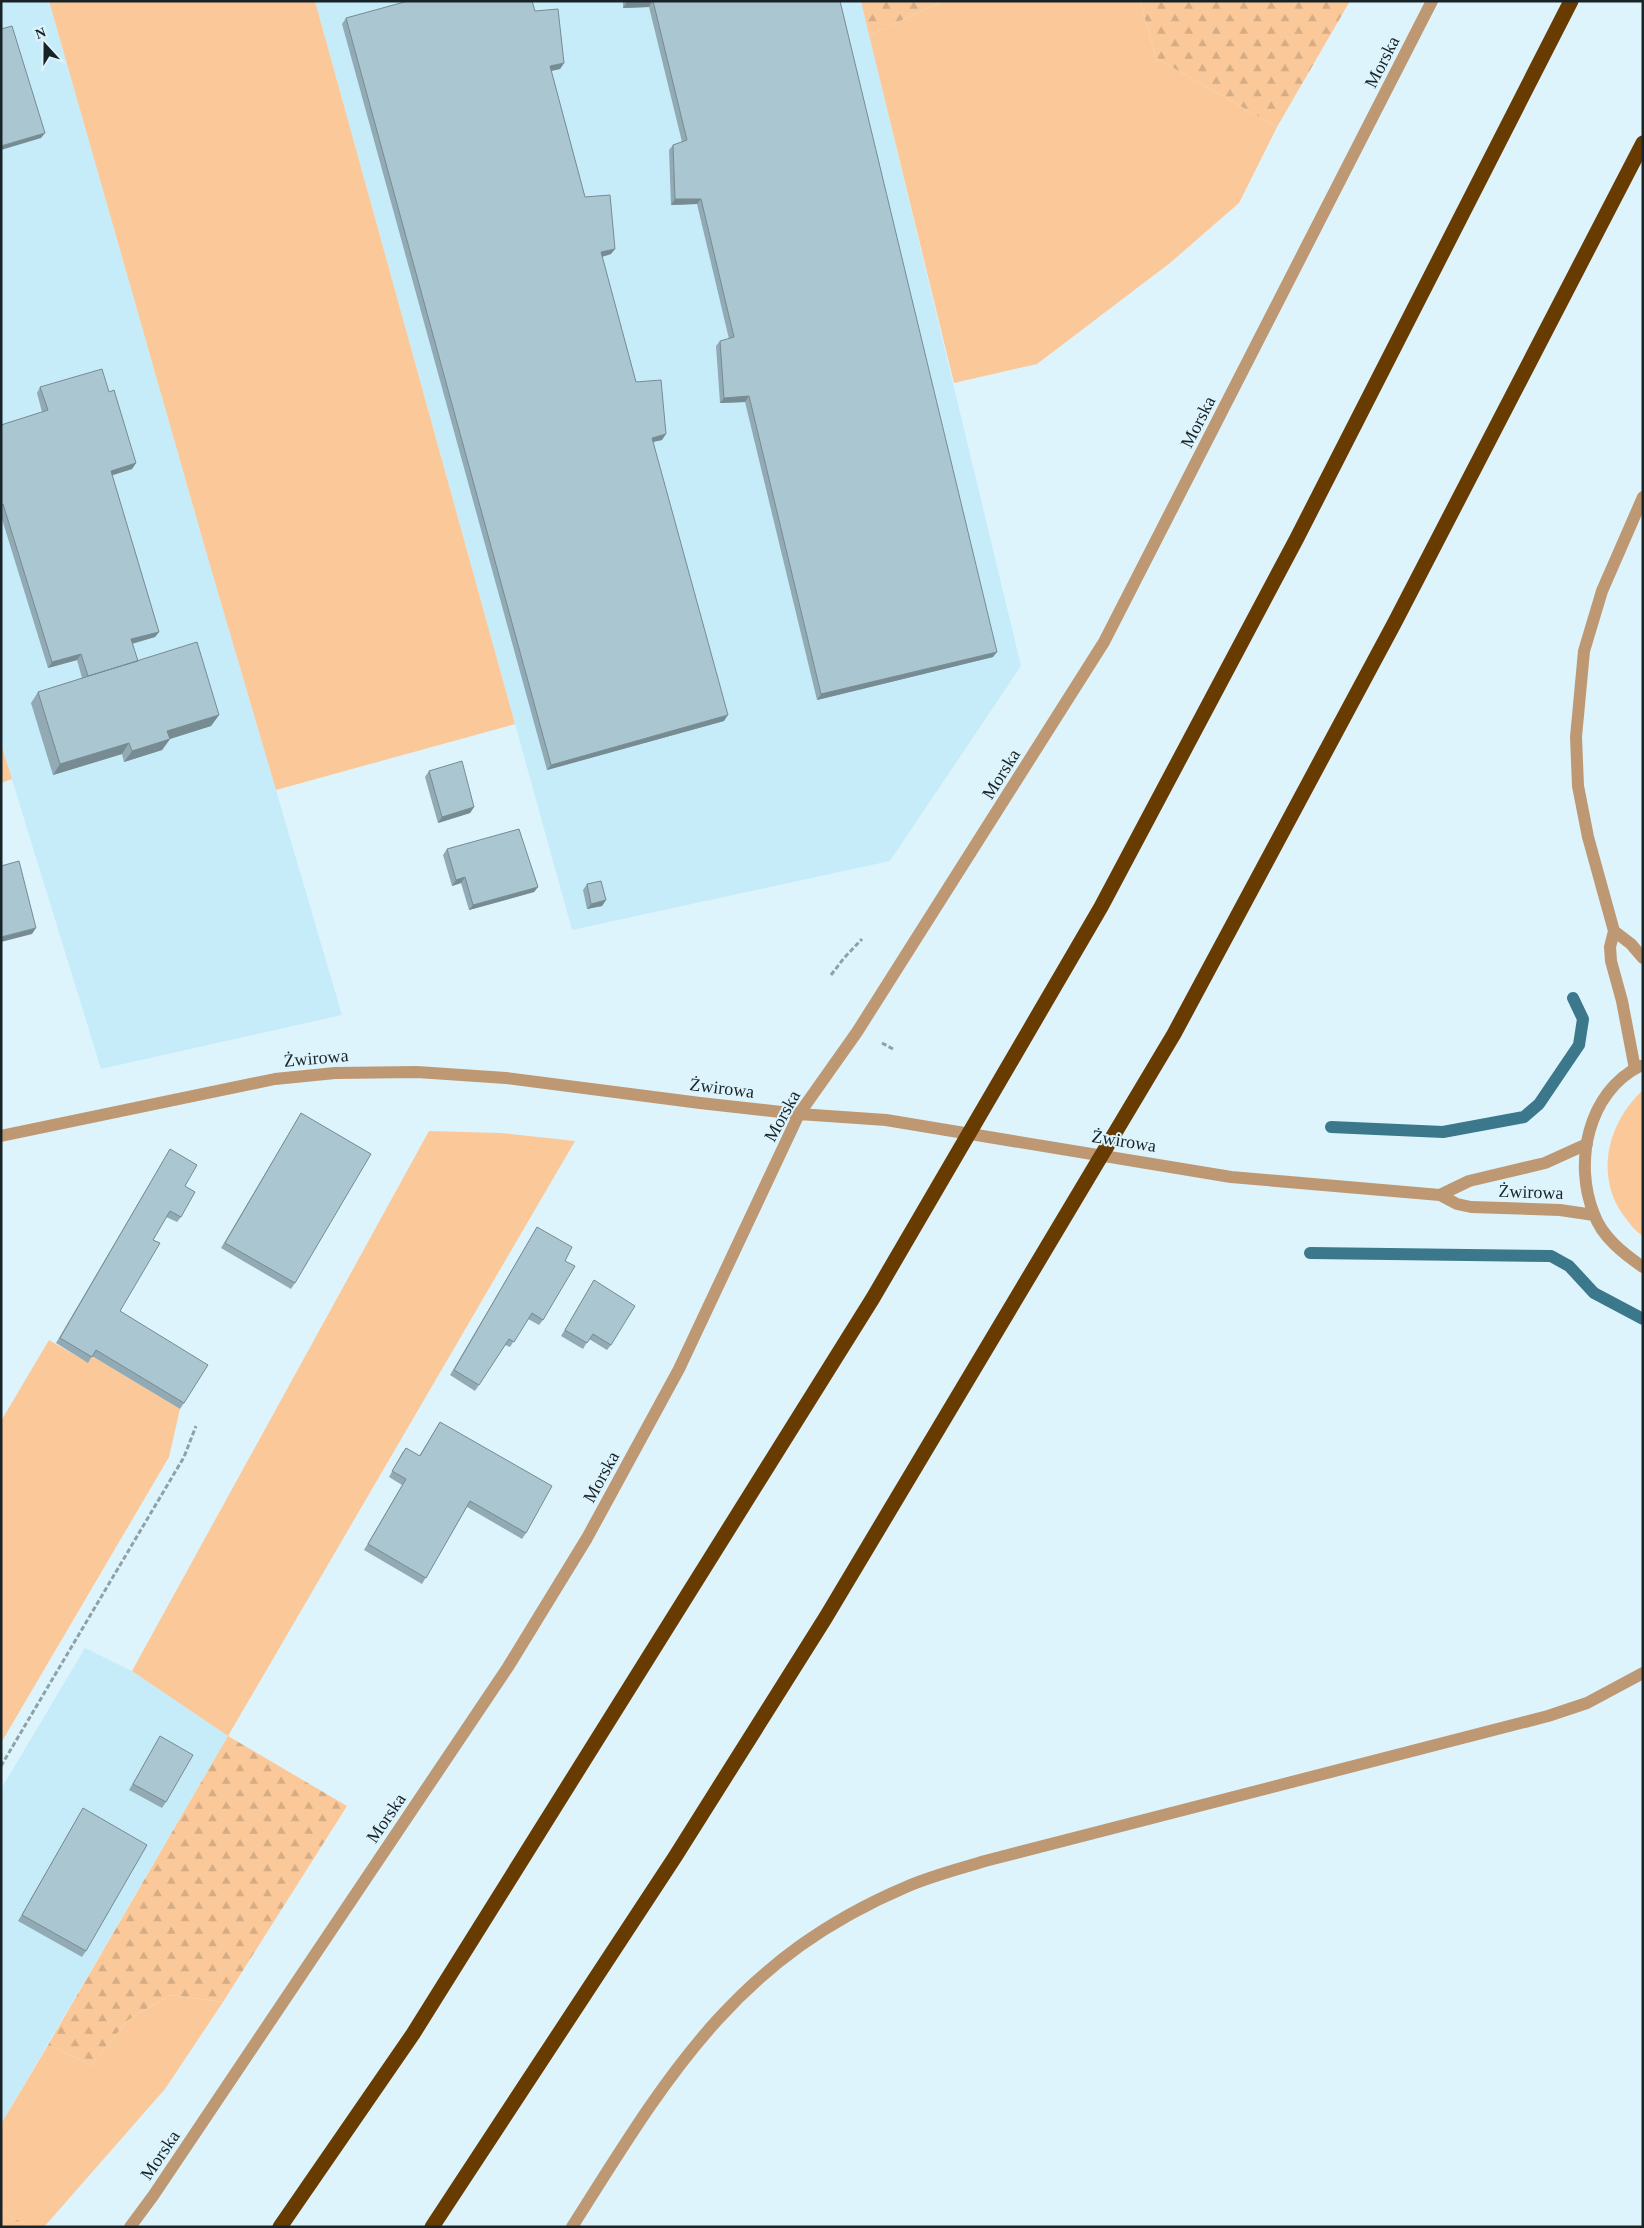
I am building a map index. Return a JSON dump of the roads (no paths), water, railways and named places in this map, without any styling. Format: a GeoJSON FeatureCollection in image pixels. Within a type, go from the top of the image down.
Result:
{"type":"FeatureCollection","features":[{"type":"Feature","properties":{"kind":"highway"},"geometry":{"type":"LineString","coordinates":[[280,2227],[418,2025],[863,1314],[1096,916],[1301,529],[1571,1]]}},
{"type":"Feature","properties":{"kind":"highway"},"geometry":{"type":"LineString","coordinates":[[432,2227],[675,1857],[826,1617],[1174,1034],[1400,613],[1643,143]]}},
{"type":"Feature","properties":{"kind":"street","name":"Morska"},"geometry":{"type":"LineString","coordinates":[[130,2227],[508,1667],[582,1546],[679,1369],[799,1114],[857,1032],[1104,642],[1432,1]]}},
{"type":"Feature","properties":{"kind":"street"},"geometry":{"type":"LineString","coordinates":[[1639,1067],[1611,961],[1610,947],[1614,931],[1588,837],[1578,786],[1576,737],[1584,651],[1602,591],[1643,497]]}},
{"type":"Feature","properties":{"kind":"street"},"geometry":{"type":"LineString","coordinates":[[1614,931],[1631,944],[1643,958]]}},
{"type":"Feature","properties":{"kind":"street","name":"Żwirowa"},"geometry":{"type":"LineString","coordinates":[[1639,1067],[1615,1087],[1599,1108],[1589,1133],[1584,1159],[1586,1186],[1594,1215],[1606,1234],[1624,1254],[1643,1267]]}},
{"type":"Feature","properties":{"kind":"street","name":"Żwirowa"},"geometry":{"type":"LineString","coordinates":[[1,1136],[275,1079],[365,1072],[417,1072],[506,1078],[799,1114],[886,1120],[1231,1177],[1440,1194],[1456,1204],[1471,1207],[1560,1210],[1594,1215]]}},
{"type":"Feature","properties":{"kind":"street","name":"Żwirowa"},"geometry":{"type":"LineString","coordinates":[[1440,1194],[1469,1181],[1545,1163],[1587,1144]]}},
{"type":"Feature","properties":{"kind":"street"},"geometry":{"type":"LineString","coordinates":[[572,2227],[647,2108],[691,2049],[726,2008],[753,1982],[791,1951],[822,1930],[867,1905],[907,1886],[986,1861],[1540,1719],[1587,1703],[1643,1673]]}},
{"type":"Feature","properties":{"kind":"waterway"},"geometry":{"type":"LineString","coordinates":[[1331,1127],[1443,1132],[1524,1117],[1539,1104],[1579,1045],[1583,1019],[1573,998]]}},
{"type":"Feature","properties":{"kind":"waterway"},"geometry":{"type":"LineString","coordinates":[[1310,1253],[1551,1256],[1569,1266],[1594,1293],[1643,1319]]}}]}
